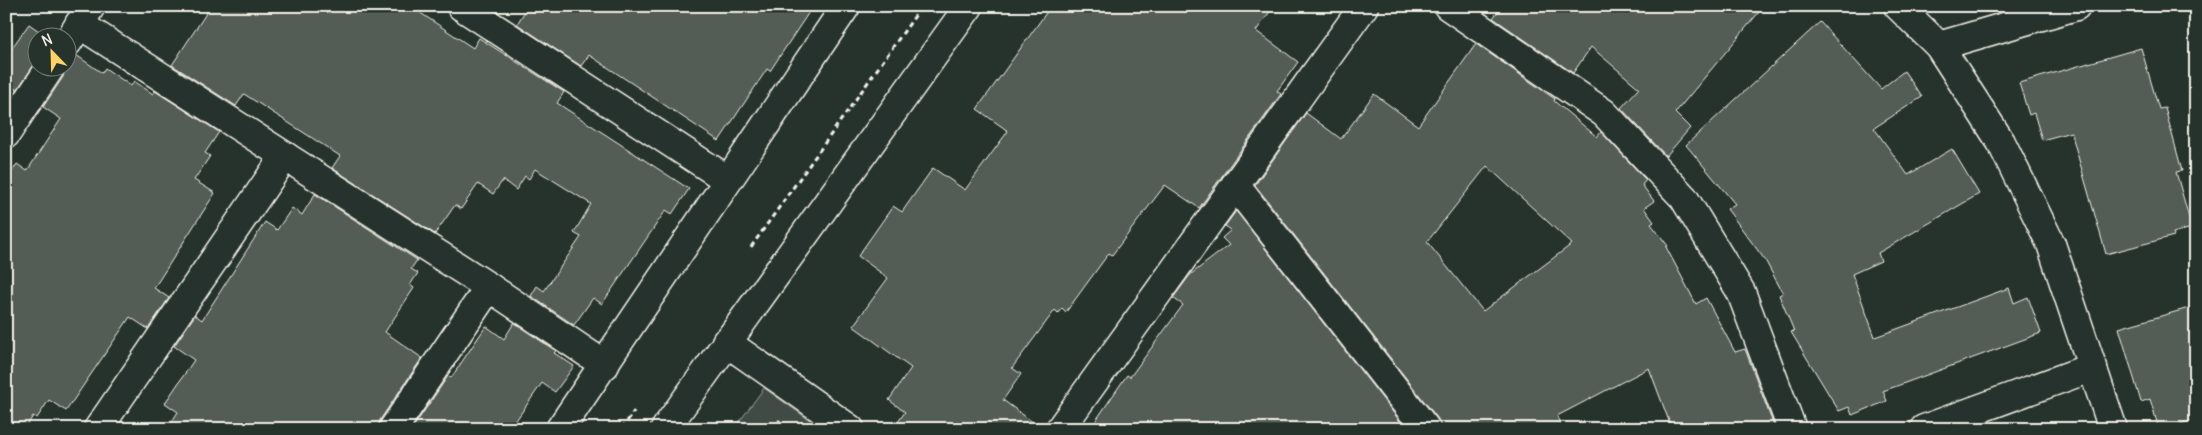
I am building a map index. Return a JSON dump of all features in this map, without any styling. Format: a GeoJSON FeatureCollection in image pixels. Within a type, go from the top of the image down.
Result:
{"type":"FeatureCollection","features":[{"type":"Feature","properties":{"kind":"street"},"geometry":{"type":"LineString","coordinates":[[461,6],[728,180]]}},
{"type":"Feature","properties":{"kind":"street"},"geometry":{"type":"LineString","coordinates":[[560,429],[846,6]]}},
{"type":"Feature","properties":{"kind":"street"},"geometry":{"type":"LineString","coordinates":[[665,429],[969,6]]}},
{"type":"Feature","properties":{"kind":"street"},"geometry":{"type":"LineString","coordinates":[[1060,429],[1364,6]]}},
{"type":"Feature","properties":{"kind":"street"},"geometry":{"type":"LineString","coordinates":[[1448,6],[1604,113],[1684,198],[1741,292],[1792,429]]}},
{"type":"Feature","properties":{"kind":"street"},"geometry":{"type":"LineString","coordinates":[[1898,6],[1939,46],[2001,142],[2051,244],[2113,429]]}},
{"type":"Feature","properties":{"kind":"street"},"geometry":{"type":"LineString","coordinates":[[1939,46],[2076,6]]}},
{"type":"Feature","properties":{"kind":"street"},"geometry":{"type":"LineString","coordinates":[[79,24],[489,287],[604,365]]}},
{"type":"Feature","properties":{"kind":"street"},"geometry":{"type":"LineString","coordinates":[[6,134],[43,78]]}},
{"type":"Feature","properties":{"kind":"street"},"geometry":{"type":"LineString","coordinates":[[98,429],[285,156]]}},
{"type":"Feature","properties":{"kind":"street"},"geometry":{"type":"LineString","coordinates":[[1235,185],[1426,429]]}},
{"type":"Feature","properties":{"kind":"street"},"geometry":{"type":"LineString","coordinates":[[393,429],[489,287]]}},
{"type":"Feature","properties":{"kind":"street"},"geometry":{"type":"LineString","coordinates":[[726,342],[850,429]]}},
{"type":"Feature","properties":{"kind":"street"},"geometry":{"type":"LineString","coordinates":[[1924,429],[2093,366]]}},
{"type":"Feature","properties":{"kind":"path"},"geometry":{"type":"LineString","coordinates":[[749,250],[922,6]]}},
{"type":"Feature","properties":{"kind":"path"},"geometry":{"type":"LineString","coordinates":[[622,429],[639,404]]}},
{"type":"Feature","properties":{"kind":"shaded area"},"geometry":{"type":"Polygon","coordinates":[[[764,388],[822,429],[734,429],[764,388]]]}},
{"type":"Feature","properties":{"kind":"building"},"geometry":{"type":"Polygon","coordinates":[[[211,6],[410,6],[473,48],[479,38],[564,92],[557,103],[689,189],[672,214],[666,210],[602,304],[593,298],[574,325],[531,296],[537,286],[544,291],[581,237],[574,233],[591,204],[535,169],[529,179],[525,176],[516,190],[503,180],[493,194],[478,184],[461,209],[455,205],[435,234],[332,168],[340,156],[244,94],[236,106],[172,65],[211,6]]]}},
{"type":"Feature","properties":{"kind":"building"},"geometry":{"type":"Polygon","coordinates":[[[528,6],[813,6],[770,71],[767,69],[719,141],[589,55],[581,66],[517,24],[528,6]]]}},
{"type":"Feature","properties":{"kind":"building"},"geometry":{"type":"Polygon","coordinates":[[[1051,6],[1274,6],[1256,31],[1298,62],[1277,91],[1281,94],[1199,208],[1165,185],[1112,255],[1109,253],[1066,312],[1062,308],[1058,313],[1055,310],[1012,368],[1021,374],[1003,400],[1042,429],[893,429],[905,412],[889,400],[911,368],[853,326],[888,278],[858,256],[893,206],[902,212],[933,168],[965,190],[1008,131],[977,109],[1051,6]]]}},
{"type":"Feature","properties":{"kind":"building"},"geometry":{"type":"Polygon","coordinates":[[[1502,6],[1764,6],[1675,113],[1690,128],[1666,156],[1621,108],[1639,88],[1591,47],[1573,73],[1493,18],[1502,6]]]}},
{"type":"Feature","properties":{"kind":"building"},"geometry":{"type":"Polygon","coordinates":[[[1820,22],[1881,89],[1904,71],[1922,97],[1874,128],[1908,175],[1952,149],[1979,194],[1878,253],[1881,261],[1852,274],[1875,337],[2009,288],[2014,303],[2028,297],[2041,333],[1883,391],[1887,401],[1852,415],[1849,407],[1839,411],[1791,332],[1794,331],[1779,295],[1783,293],[1765,260],[1727,209],[1735,204],[1686,145],[1820,22]]]}},
{"type":"Feature","properties":{"kind":"building"},"geometry":{"type":"Polygon","coordinates":[[[29,24],[35,28],[28,28],[28,74],[17,90],[6,83],[6,56],[29,24]]]}},
{"type":"Feature","properties":{"kind":"building"},"geometry":{"type":"Polygon","coordinates":[[[1476,44],[1555,99],[1554,101],[1597,137],[1601,132],[1646,180],[1642,185],[1654,201],[1644,208],[1654,222],[1651,224],[1668,246],[1666,247],[1696,304],[1706,298],[1735,352],[1745,349],[1775,429],[1672,429],[1649,368],[1557,416],[1562,429],[1441,429],[1438,419],[1255,185],[1306,113],[1341,139],[1374,94],[1418,126],[1476,44]],[[1487,166],[1427,242],[1483,311],[1572,244],[1487,166]]]}},
{"type":"Feature","properties":{"kind":"building"},"geometry":{"type":"Polygon","coordinates":[[[2141,48],[2159,109],[2165,108],[2182,171],[2176,172],[2192,228],[2173,233],[2174,236],[2106,254],[2071,132],[2042,140],[2034,113],[2029,115],[2019,83],[2141,48]]]}},
{"type":"Feature","properties":{"kind":"building"},"geometry":{"type":"Polygon","coordinates":[[[78,56],[102,73],[105,68],[131,86],[134,81],[153,94],[155,91],[219,132],[205,153],[210,156],[194,180],[215,193],[154,288],[169,298],[148,329],[130,317],[66,411],[49,400],[37,418],[33,416],[25,429],[6,429],[6,181],[17,164],[27,171],[61,119],[43,107],[62,78],[78,78],[78,56]]]}},
{"type":"Feature","properties":{"kind":"building"},"geometry":{"type":"Polygon","coordinates":[[[315,194],[417,260],[411,269],[418,273],[410,285],[414,288],[385,332],[422,358],[380,420],[378,429],[167,429],[178,412],[165,403],[194,360],[174,346],[195,315],[202,320],[265,222],[277,230],[292,208],[302,215],[315,194]]]}},
{"type":"Feature","properties":{"kind":"building"},"geometry":{"type":"Polygon","coordinates":[[[1236,211],[1406,429],[1090,429],[1127,375],[1130,377],[1183,305],[1173,298],[1190,275],[1229,245],[1222,238],[1231,230],[1225,226],[1236,211]]]}},
{"type":"Feature","properties":{"kind":"building"},"geometry":{"type":"Polygon","coordinates":[[[2196,306],[2196,419],[2166,429],[2159,429],[2150,399],[2141,402],[2119,328],[2196,306]]]}},
{"type":"Feature","properties":{"kind":"building"},"geometry":{"type":"Polygon","coordinates":[[[514,323],[556,351],[554,353],[574,366],[555,392],[542,383],[510,429],[412,429],[448,376],[451,378],[486,326],[504,339],[514,323]]]}}]}
